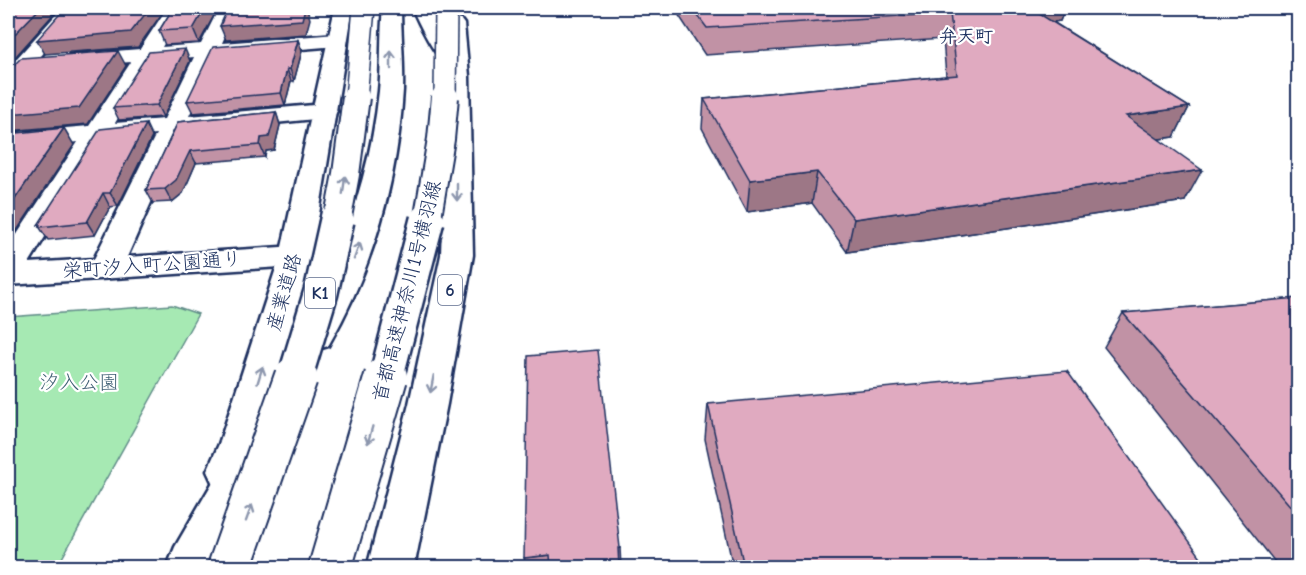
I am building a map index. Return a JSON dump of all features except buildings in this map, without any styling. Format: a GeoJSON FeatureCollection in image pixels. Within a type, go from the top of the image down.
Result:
{"type":"FeatureCollection","features":[{"type":"Feature","properties":{"kind":"main road"},"geometry":{"type":"LineString","coordinates":[[15,73],[72,8]]}},
{"type":"Feature","properties":{"kind":"main road"},"geometry":{"type":"LineString","coordinates":[[8,273],[176,8]]}},
{"type":"Feature","properties":{"kind":"main road"},"geometry":{"type":"LineString","coordinates":[[106,268],[228,8]]}},
{"type":"Feature","properties":{"kind":"main road","name":"産業道路"},"geometry":{"type":"LineString","coordinates":[[203,566],[296,256],[344,8]]}},
{"type":"Feature","properties":{"kind":"main road","name":"K1"},"geometry":{"type":"LineString","coordinates":[[203,566],[273,449],[319,297],[342,197],[353,120],[364,8]]}},
{"type":"Feature","properties":{"kind":"main road"},"geometry":{"type":"LineString","coordinates":[[203,566],[338,296],[356,255],[379,176],[391,90],[392,8]]}},
{"type":"Feature","properties":{"kind":"main road"},"geometry":{"type":"LineString","coordinates":[[421,8],[433,33],[456,62]]}},
{"type":"Feature","properties":{"kind":"main road","name":"首都高速神奈川1号横羽線"},"geometry":{"type":"LineString","coordinates":[[330,567],[410,294],[435,183],[445,109],[448,52],[446,8]]}},
{"type":"Feature","properties":{"kind":"main road","name":"6"},"geometry":{"type":"LineString","coordinates":[[390,567],[428,404],[457,255],[456,62],[452,8]]}},
{"type":"Feature","properties":{"kind":"main road"},"geometry":{"type":"LineString","coordinates":[[15,73],[146,54],[337,40]]}},
{"type":"Feature","properties":{"kind":"main road"},"geometry":{"type":"LineString","coordinates":[[8,141],[325,111]]}},
{"type":"Feature","properties":{"kind":"main road","name":"栄町汐入町公園通り"},"geometry":{"type":"LineString","coordinates":[[8,273],[296,256]]}},
{"type":"Feature","properties":{"kind":"green space","name":"汐入公園"},"geometry":{"type":"Polygon","coordinates":[[[172,305],[198,314],[57,567],[8,567],[8,317],[172,305]]]}},
{"type":"Feature","properties":{"kind":"district","name":"弁天町"},"geometry":{"type":"Point","coordinates":[966,36]}}]}
